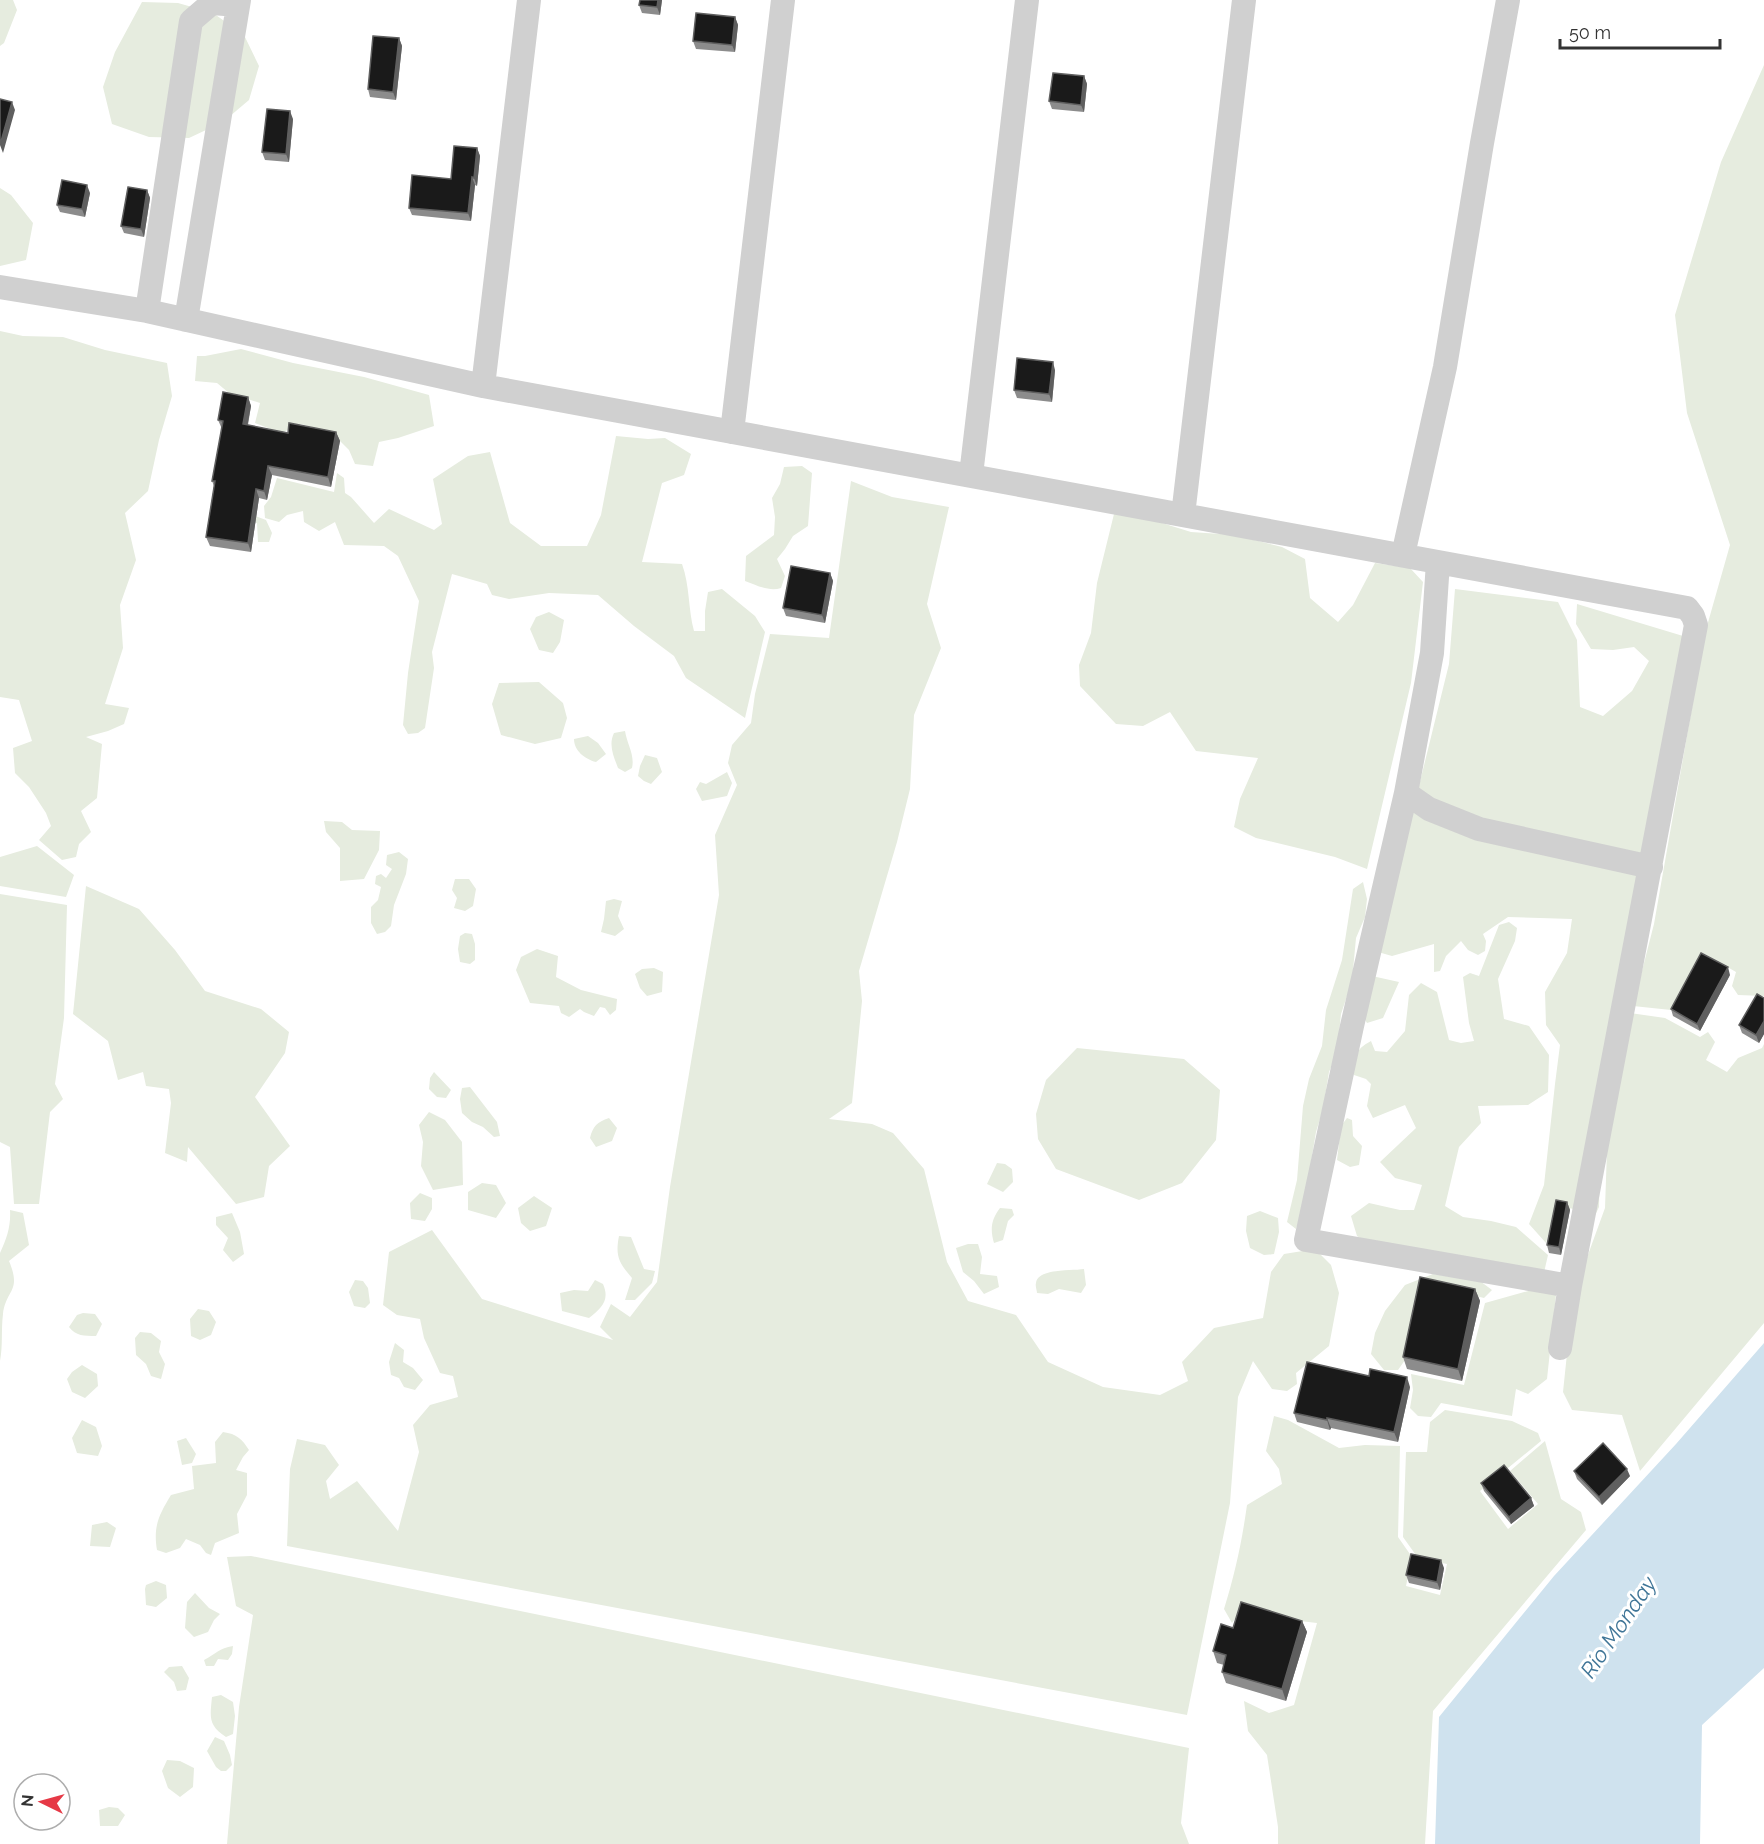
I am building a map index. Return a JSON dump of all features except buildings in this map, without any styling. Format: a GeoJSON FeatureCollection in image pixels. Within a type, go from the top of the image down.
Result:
{"type":"FeatureCollection","features":[{"type":"Feature","properties":{"kind":"street"},"geometry":{"type":"LineString","coordinates":[[483,386],[529,0]]}},
{"type":"Feature","properties":{"kind":"street"},"geometry":{"type":"LineString","coordinates":[[732,432],[783,0]]}},
{"type":"Feature","properties":{"kind":"street"},"geometry":{"type":"LineString","coordinates":[[971,476],[1027,0]]}},
{"type":"Feature","properties":{"kind":"street"},"geometry":{"type":"LineString","coordinates":[[1183,515],[1244,0]]}},
{"type":"Feature","properties":{"kind":"street"},"geometry":{"type":"LineString","coordinates":[[1403,555],[1445,367],[1508,0]]}},
{"type":"Feature","properties":{"kind":"street"},"geometry":{"type":"LineString","coordinates":[[147,311],[191,21],[212,3],[239,3],[186,320]]}},
{"type":"Feature","properties":{"kind":"street"},"geometry":{"type":"LineString","coordinates":[[0,287],[147,311],[483,386],[1687,608],[1696,626],[1560,1348]]}},
{"type":"Feature","properties":{"kind":"street"},"geometry":{"type":"LineString","coordinates":[[1438,562],[1432,653],[1406,793],[1306,1240],[1570,1286]]}},
{"type":"Feature","properties":{"kind":"street"},"geometry":{"type":"LineString","coordinates":[[1406,793],[1429,809],[1479,829],[1651,867]]}},
{"type":"Feature","properties":{"kind":"shaded area"},"geometry":{"type":"Polygon","coordinates":[[[0,0],[13,0],[17,10],[4,43],[0,46],[0,0]]]}},
{"type":"Feature","properties":{"kind":"shaded area"},"geometry":{"type":"Polygon","coordinates":[[[142,2],[178,3],[213,13],[244,35],[259,66],[249,100],[223,122],[189,138],[149,137],[112,124],[103,87],[115,52],[142,2]]]}},
{"type":"Feature","properties":{"kind":"shaded area"},"geometry":{"type":"Polygon","coordinates":[[[1764,65],[1764,996],[1738,995],[1732,986],[1736,972],[1703,953],[1671,1010],[1633,1006],[1654,924],[1705,633],[1730,545],[1687,413],[1675,315],[1721,162],[1764,65]]]}},
{"type":"Feature","properties":{"kind":"shaded area"},"geometry":{"type":"Polygon","coordinates":[[[0,188],[11,195],[33,223],[26,260],[0,266],[0,188]]]}},
{"type":"Feature","properties":{"kind":"shaded area"},"geometry":{"type":"Polygon","coordinates":[[[0,331],[23,336],[63,337],[105,350],[167,363],[172,396],[159,440],[148,491],[125,513],[136,560],[120,605],[123,648],[105,704],[129,708],[124,724],[86,737],[102,744],[97,798],[81,811],[91,832],[79,844],[76,857],[62,860],[39,840],[51,826],[46,813],[29,787],[15,773],[13,748],[32,741],[19,700],[0,697],[0,331]]]}},
{"type":"Feature","properties":{"kind":"shaded area"},"geometry":{"type":"Polygon","coordinates":[[[241,349],[293,363],[364,377],[429,395],[434,426],[379,442],[373,466],[355,464],[349,450],[331,432],[301,424],[281,433],[255,423],[260,403],[229,393],[217,383],[195,381],[197,356],[241,349]]]}},
{"type":"Feature","properties":{"kind":"shaded area"},"geometry":{"type":"Polygon","coordinates":[[[616,436],[665,438],[691,454],[684,475],[662,483],[642,562],[682,564],[694,631],[705,631],[708,592],[722,589],[755,616],[765,632],[745,718],[686,678],[674,656],[598,595],[549,593],[509,599],[492,595],[487,584],[452,574],[432,652],[434,668],[425,728],[418,733],[408,734],[403,725],[419,601],[398,556],[384,546],[344,545],[335,522],[319,531],[304,522],[303,511],[287,515],[279,522],[265,518],[264,506],[271,497],[277,478],[334,492],[337,473],[344,478],[345,493],[374,523],[389,509],[434,530],[442,524],[433,479],[468,456],[490,452],[510,523],[541,546],[587,546],[601,515],[616,436]]]}},
{"type":"Feature","properties":{"kind":"shaded area"},"geometry":{"type":"Polygon","coordinates":[[[802,466],[812,473],[808,526],[793,536],[777,559],[785,576],[781,588],[767,589],[745,581],[746,556],[774,535],[775,517],[772,498],[780,484],[784,467],[802,466]]]}},
{"type":"Feature","properties":{"kind":"shaded area"},"geometry":{"type":"Polygon","coordinates":[[[851,481],[892,497],[949,507],[927,604],[941,648],[914,715],[910,789],[859,971],[862,1001],[852,1103],[829,1119],[872,1124],[893,1133],[924,1169],[947,1262],[968,1301],[1016,1315],[1048,1362],[1103,1387],[1160,1395],[1188,1381],[1182,1362],[1214,1328],[1263,1318],[1271,1272],[1284,1254],[1315,1249],[1331,1265],[1339,1293],[1329,1346],[1296,1373],[1297,1384],[1287,1391],[1272,1389],[1253,1361],[1238,1397],[1230,1503],[1187,1715],[287,1546],[290,1469],[297,1439],[325,1445],[339,1465],[326,1481],[330,1499],[357,1481],[398,1531],[419,1452],[413,1425],[430,1405],[458,1397],[453,1376],[440,1373],[424,1338],[420,1319],[397,1315],[383,1305],[389,1252],[432,1230],[482,1299],[613,1340],[600,1327],[611,1304],[630,1317],[657,1282],[670,1187],[719,895],[715,835],[737,785],[728,763],[732,745],[751,723],[755,694],[770,634],[829,638],[851,481]]]}},
{"type":"Feature","properties":{"kind":"shaded area"},"geometry":{"type":"Polygon","coordinates":[[[1114,514],[1149,519],[1191,532],[1235,535],[1282,547],[1305,559],[1310,598],[1338,622],[1353,605],[1375,563],[1410,568],[1423,582],[1411,683],[1367,869],[1335,857],[1256,838],[1234,827],[1240,799],[1258,758],[1196,751],[1170,712],[1143,726],[1116,724],[1080,686],[1079,665],[1091,633],[1097,583],[1114,514]]]}},
{"type":"Feature","properties":{"kind":"shaded area"},"geometry":{"type":"Polygon","coordinates":[[[253,515],[266,520],[272,533],[269,542],[258,542],[257,523],[215,516],[253,515]]]}},
{"type":"Feature","properties":{"kind":"shaded area"},"geometry":{"type":"Polygon","coordinates":[[[1455,589],[1558,602],[1577,640],[1580,707],[1603,716],[1632,691],[1649,661],[1634,647],[1613,650],[1591,649],[1576,624],[1577,604],[1693,639],[1601,1091],[1599,1207],[1590,1226],[1582,1211],[1556,1205],[1546,1243],[1529,1224],[1544,1185],[1560,1045],[1546,1025],[1545,992],[1567,953],[1572,919],[1508,917],[1483,934],[1486,941],[1485,951],[1478,955],[1468,950],[1461,941],[1446,956],[1440,971],[1434,972],[1434,944],[1392,956],[1378,952],[1449,664],[1455,589]]]}},
{"type":"Feature","properties":{"kind":"shaded area"},"geometry":{"type":"Polygon","coordinates":[[[549,612],[564,620],[560,642],[553,653],[539,650],[530,629],[536,617],[549,612]]]}},
{"type":"Feature","properties":{"kind":"shaded area"},"geometry":{"type":"Polygon","coordinates":[[[539,682],[563,703],[567,718],[561,738],[535,744],[501,735],[492,704],[499,683],[539,682]]]}},
{"type":"Feature","properties":{"kind":"shaded area"},"geometry":{"type":"Polygon","coordinates":[[[625,731],[633,763],[632,768],[625,772],[618,768],[612,751],[612,737],[614,733],[625,731]]]}},
{"type":"Feature","properties":{"kind":"shaded area"},"geometry":{"type":"Polygon","coordinates":[[[588,736],[598,743],[606,754],[596,762],[581,754],[574,743],[574,739],[588,736]]]}},
{"type":"Feature","properties":{"kind":"shaded area"},"geometry":{"type":"Polygon","coordinates":[[[645,755],[657,758],[662,772],[651,784],[638,776],[645,755]]]}},
{"type":"Feature","properties":{"kind":"shaded area"},"geometry":{"type":"Polygon","coordinates":[[[727,772],[732,783],[727,796],[702,801],[696,789],[700,782],[706,784],[727,772]]]}},
{"type":"Feature","properties":{"kind":"shaded area"},"geometry":{"type":"Polygon","coordinates":[[[324,821],[342,822],[352,830],[380,831],[379,850],[364,879],[340,881],[340,848],[326,832],[324,821]]]}},
{"type":"Feature","properties":{"kind":"shaded area"},"geometry":{"type":"Polygon","coordinates":[[[37,846],[74,875],[66,897],[0,886],[0,857],[37,846]]]}},
{"type":"Feature","properties":{"kind":"shaded area"},"geometry":{"type":"Polygon","coordinates":[[[399,852],[408,859],[406,874],[394,905],[391,926],[385,932],[377,934],[371,923],[371,907],[378,900],[381,887],[375,884],[376,876],[381,874],[386,878],[392,869],[386,865],[387,855],[399,852]]]}},
{"type":"Feature","properties":{"kind":"shaded area"},"geometry":{"type":"Polygon","coordinates":[[[455,879],[469,879],[476,889],[473,906],[465,911],[454,908],[457,898],[452,890],[455,879]]]}},
{"type":"Feature","properties":{"kind":"shaded area"},"geometry":{"type":"Polygon","coordinates":[[[1363,882],[1367,899],[1365,917],[1356,938],[1352,981],[1341,1014],[1337,1053],[1329,1072],[1304,1204],[1296,1229],[1287,1222],[1297,1180],[1303,1106],[1309,1079],[1322,1046],[1326,1010],[1342,960],[1353,889],[1363,882]]]}},
{"type":"Feature","properties":{"kind":"shaded area"},"geometry":{"type":"Polygon","coordinates":[[[86,886],[139,909],[175,950],[205,991],[261,1009],[289,1032],[285,1053],[255,1097],[290,1146],[269,1166],[264,1197],[236,1204],[188,1147],[187,1162],[165,1153],[171,1103],[169,1089],[146,1086],[143,1072],[118,1080],[108,1041],[73,1014],[86,886]]]}},
{"type":"Feature","properties":{"kind":"shaded area"},"geometry":{"type":"Polygon","coordinates":[[[0,894],[67,905],[64,1018],[55,1084],[63,1099],[50,1112],[39,1204],[14,1204],[10,1147],[0,1142],[0,894]]]}},
{"type":"Feature","properties":{"kind":"shaded area"},"geometry":{"type":"Polygon","coordinates":[[[614,899],[622,901],[618,916],[624,929],[615,936],[601,932],[606,901],[614,899]]]}},
{"type":"Feature","properties":{"kind":"shaded area"},"geometry":{"type":"Polygon","coordinates":[[[1509,922],[1517,928],[1515,941],[1498,979],[1504,1019],[1529,1026],[1549,1055],[1548,1092],[1528,1105],[1478,1106],[1481,1123],[1459,1147],[1445,1206],[1463,1217],[1516,1227],[1548,1255],[1543,1277],[1368,1243],[1357,1236],[1351,1216],[1369,1203],[1400,1210],[1414,1210],[1422,1185],[1395,1178],[1380,1162],[1416,1128],[1405,1105],[1373,1118],[1367,1106],[1371,1084],[1366,1079],[1354,1075],[1358,1051],[1371,1041],[1375,1051],[1387,1052],[1405,1031],[1409,995],[1421,983],[1437,992],[1449,1040],[1461,1043],[1474,1041],[1469,1023],[1463,977],[1470,973],[1479,976],[1499,925],[1509,922]]]}},
{"type":"Feature","properties":{"kind":"shaded area"},"geometry":{"type":"Polygon","coordinates":[[[465,933],[472,934],[475,944],[475,960],[470,964],[460,962],[458,949],[460,936],[465,933]]]}},
{"type":"Feature","properties":{"kind":"shaded area"},"geometry":{"type":"Polygon","coordinates":[[[537,949],[558,956],[556,977],[581,990],[617,999],[616,1010],[610,1015],[605,1008],[600,1007],[594,1016],[580,1009],[569,1017],[561,1013],[559,1006],[530,1003],[516,970],[521,957],[537,949]]]}},
{"type":"Feature","properties":{"kind":"shaded area"},"geometry":{"type":"Polygon","coordinates":[[[654,968],[663,972],[662,992],[647,996],[640,988],[635,974],[642,969],[654,968]]]}},
{"type":"Feature","properties":{"kind":"shaded area"},"geometry":{"type":"Polygon","coordinates":[[[1372,976],[1399,982],[1383,1018],[1367,1023],[1361,1013],[1372,976]]]}},
{"type":"Feature","properties":{"kind":"shaded area"},"geometry":{"type":"Polygon","coordinates":[[[1630,1013],[1665,1018],[1700,1037],[1708,1032],[1715,1042],[1706,1060],[1727,1072],[1738,1058],[1762,1048],[1764,1044],[1764,1323],[1640,1471],[1622,1415],[1572,1410],[1563,1392],[1573,1296],[1605,1208],[1609,1092],[1630,1013]]]}},
{"type":"Feature","properties":{"kind":"shaded area"},"geometry":{"type":"Polygon","coordinates":[[[1077,1048],[1184,1059],[1220,1090],[1216,1140],[1182,1183],[1139,1200],[1056,1169],[1038,1139],[1036,1114],[1046,1080],[1077,1048]]]}},
{"type":"Feature","properties":{"kind":"shaded area"},"geometry":{"type":"Polygon","coordinates":[[[434,1072],[451,1090],[446,1098],[437,1097],[429,1089],[430,1078],[434,1072]]]}},
{"type":"Feature","properties":{"kind":"shaded area"},"geometry":{"type":"Polygon","coordinates":[[[470,1087],[497,1122],[500,1136],[494,1137],[462,1113],[460,1099],[462,1088],[470,1087]]]}},
{"type":"Feature","properties":{"kind":"shaded area"},"geometry":{"type":"Polygon","coordinates":[[[429,1112],[445,1120],[462,1142],[463,1185],[433,1190],[421,1166],[423,1142],[419,1125],[429,1112]]]}},
{"type":"Feature","properties":{"kind":"shaded area"},"geometry":{"type":"Polygon","coordinates":[[[609,1118],[617,1128],[612,1141],[596,1147],[590,1138],[593,1130],[596,1125],[609,1118]]]}},
{"type":"Feature","properties":{"kind":"shaded area"},"geometry":{"type":"Polygon","coordinates":[[[1347,1118],[1352,1120],[1353,1136],[1362,1146],[1359,1165],[1350,1167],[1337,1160],[1341,1126],[1347,1118]]]}},
{"type":"Feature","properties":{"kind":"shaded area"},"geometry":{"type":"Polygon","coordinates":[[[997,1163],[1005,1164],[1012,1169],[1013,1182],[1003,1192],[987,1184],[997,1163]]]}},
{"type":"Feature","properties":{"kind":"shaded area"},"geometry":{"type":"Polygon","coordinates":[[[482,1183],[496,1185],[506,1203],[496,1218],[468,1210],[468,1192],[482,1183]]]}},
{"type":"Feature","properties":{"kind":"shaded area"},"geometry":{"type":"Polygon","coordinates":[[[420,1193],[432,1198],[432,1209],[425,1221],[411,1219],[410,1203],[420,1193]]]}},
{"type":"Feature","properties":{"kind":"shaded area"},"geometry":{"type":"Polygon","coordinates":[[[534,1196],[552,1208],[546,1226],[530,1231],[521,1223],[518,1208],[534,1196]]]}},
{"type":"Feature","properties":{"kind":"shaded area"},"geometry":{"type":"Polygon","coordinates":[[[1000,1208],[1012,1209],[1014,1215],[1008,1221],[1003,1240],[994,1243],[992,1225],[1000,1208]]]}},
{"type":"Feature","properties":{"kind":"shaded area"},"geometry":{"type":"Polygon","coordinates":[[[10,1210],[23,1213],[29,1245],[9,1261],[13,1271],[14,1285],[3,1314],[0,1361],[0,1253],[8,1232],[10,1210]]]}},
{"type":"Feature","properties":{"kind":"shaded area"},"geometry":{"type":"Polygon","coordinates":[[[1260,1211],[1278,1218],[1279,1232],[1274,1254],[1264,1255],[1250,1248],[1246,1231],[1247,1216],[1260,1211]]]}},
{"type":"Feature","properties":{"kind":"shaded area"},"geometry":{"type":"Polygon","coordinates":[[[232,1213],[240,1232],[244,1254],[233,1262],[223,1250],[228,1238],[216,1225],[216,1217],[232,1213]]]}},
{"type":"Feature","properties":{"kind":"shaded area"},"geometry":{"type":"Polygon","coordinates":[[[619,1236],[631,1237],[644,1269],[655,1271],[652,1283],[635,1300],[625,1300],[632,1278],[619,1259],[619,1236]]]}},
{"type":"Feature","properties":{"kind":"shaded area"},"geometry":{"type":"Polygon","coordinates":[[[978,1244],[982,1257],[980,1274],[997,1276],[999,1287],[984,1294],[963,1272],[956,1248],[978,1244]]]}},
{"type":"Feature","properties":{"kind":"shaded area"},"geometry":{"type":"Polygon","coordinates":[[[1084,1269],[1086,1285],[1081,1293],[1059,1289],[1048,1294],[1037,1293],[1036,1283],[1043,1275],[1056,1271],[1084,1269]]]}},
{"type":"Feature","properties":{"kind":"shaded area"},"geometry":{"type":"Polygon","coordinates":[[[1433,1274],[1480,1281],[1492,1290],[1484,1298],[1422,1283],[1405,1360],[1398,1370],[1384,1370],[1371,1354],[1375,1333],[1385,1311],[1405,1285],[1433,1274]]]}},
{"type":"Feature","properties":{"kind":"shaded area"},"geometry":{"type":"Polygon","coordinates":[[[355,1280],[363,1281],[368,1288],[370,1303],[365,1308],[354,1306],[349,1292],[355,1280]]]}},
{"type":"Feature","properties":{"kind":"shaded area"},"geometry":{"type":"Polygon","coordinates":[[[595,1280],[603,1284],[606,1295],[598,1311],[589,1318],[562,1311],[560,1293],[574,1290],[588,1291],[595,1280]]]}},
{"type":"Feature","properties":{"kind":"shaded area"},"geometry":{"type":"Polygon","coordinates":[[[1546,1286],[1556,1295],[1547,1379],[1528,1394],[1516,1389],[1512,1416],[1441,1403],[1431,1417],[1418,1416],[1410,1408],[1413,1390],[1411,1374],[1464,1385],[1485,1303],[1546,1286]]]}},
{"type":"Feature","properties":{"kind":"shaded area"},"geometry":{"type":"Polygon","coordinates":[[[198,1309],[209,1311],[216,1322],[211,1335],[200,1340],[191,1336],[190,1319],[198,1309]]]}},
{"type":"Feature","properties":{"kind":"shaded area"},"geometry":{"type":"Polygon","coordinates":[[[95,1314],[102,1324],[96,1336],[81,1335],[69,1327],[77,1315],[95,1314]]]}},
{"type":"Feature","properties":{"kind":"shaded area"},"geometry":{"type":"Polygon","coordinates":[[[140,1332],[151,1333],[161,1341],[159,1352],[165,1364],[161,1379],[151,1376],[146,1364],[136,1355],[135,1338],[140,1332]]]}},
{"type":"Feature","properties":{"kind":"shaded area"},"geometry":{"type":"Polygon","coordinates":[[[395,1343],[404,1350],[403,1362],[413,1368],[423,1380],[415,1390],[404,1387],[399,1378],[391,1375],[389,1362],[395,1343]]]}},
{"type":"Feature","properties":{"kind":"shaded area"},"geometry":{"type":"Polygon","coordinates":[[[82,1365],[97,1374],[98,1386],[85,1398],[72,1392],[67,1379],[82,1365]]]}},
{"type":"Feature","properties":{"kind":"shaded area"},"geometry":{"type":"Polygon","coordinates":[[[1445,1410],[1512,1421],[1538,1433],[1541,1441],[1480,1491],[1508,1529],[1538,1504],[1510,1471],[1545,1441],[1561,1499],[1581,1512],[1586,1530],[1433,1711],[1425,1844],[1278,1844],[1278,1827],[1267,1755],[1248,1731],[1244,1701],[1269,1713],[1294,1705],[1317,1623],[1243,1608],[1232,1623],[1224,1609],[1238,1557],[1247,1505],[1282,1484],[1279,1469],[1266,1451],[1274,1416],[1288,1420],[1339,1448],[1365,1445],[1400,1446],[1398,1537],[1412,1557],[1406,1586],[1440,1595],[1447,1564],[1418,1558],[1403,1537],[1406,1452],[1427,1452],[1430,1422],[1445,1410]]]}},
{"type":"Feature","properties":{"kind":"shaded area"},"geometry":{"type":"Polygon","coordinates":[[[82,1420],[96,1427],[102,1446],[98,1456],[77,1453],[72,1438],[82,1420]]]}},
{"type":"Feature","properties":{"kind":"shaded area"},"geometry":{"type":"Polygon","coordinates":[[[223,1432],[239,1438],[249,1450],[236,1470],[247,1473],[247,1495],[237,1514],[239,1533],[215,1543],[211,1555],[206,1553],[200,1545],[186,1539],[180,1548],[166,1553],[157,1550],[157,1527],[167,1502],[171,1495],[194,1489],[192,1466],[216,1463],[215,1442],[223,1432]]]}},
{"type":"Feature","properties":{"kind":"shaded area"},"geometry":{"type":"Polygon","coordinates":[[[186,1438],[196,1454],[192,1463],[182,1465],[177,1441],[186,1438]]]}},
{"type":"Feature","properties":{"kind":"shaded area"},"geometry":{"type":"Polygon","coordinates":[[[107,1522],[116,1528],[110,1547],[90,1546],[92,1525],[107,1522]]]}},
{"type":"Feature","properties":{"kind":"shaded area"},"geometry":{"type":"Polygon","coordinates":[[[251,1556],[1189,1748],[1181,1823],[1189,1844],[227,1844],[239,1707],[253,1615],[236,1606],[227,1557],[251,1556]]]}},
{"type":"Feature","properties":{"kind":"shaded area"},"geometry":{"type":"Polygon","coordinates":[[[156,1581],[166,1585],[167,1598],[156,1607],[146,1605],[146,1585],[156,1581]]]}},
{"type":"Feature","properties":{"kind":"shaded area"},"geometry":{"type":"Polygon","coordinates":[[[195,1593],[209,1608],[220,1614],[208,1632],[194,1637],[185,1628],[187,1602],[195,1593]]]}},
{"type":"Feature","properties":{"kind":"shaded area"},"geometry":{"type":"Polygon","coordinates":[[[233,1646],[228,1660],[218,1659],[214,1666],[206,1666],[204,1660],[233,1646]]]}},
{"type":"Feature","properties":{"kind":"shaded area"},"geometry":{"type":"Polygon","coordinates":[[[182,1666],[189,1678],[186,1690],[177,1691],[174,1682],[164,1672],[169,1667],[182,1666]]]}},
{"type":"Feature","properties":{"kind":"shaded area"},"geometry":{"type":"Polygon","coordinates":[[[221,1695],[233,1702],[235,1716],[233,1734],[226,1737],[213,1724],[211,1715],[212,1697],[221,1695]]]}},
{"type":"Feature","properties":{"kind":"shaded area"},"geometry":{"type":"Polygon","coordinates":[[[215,1737],[224,1741],[230,1755],[232,1765],[226,1771],[221,1771],[216,1767],[207,1751],[215,1737]]]}},
{"type":"Feature","properties":{"kind":"shaded area"},"geometry":{"type":"Polygon","coordinates":[[[167,1760],[180,1761],[194,1768],[193,1787],[180,1797],[168,1788],[162,1771],[167,1760]]]}},
{"type":"Feature","properties":{"kind":"shaded area"},"geometry":{"type":"Polygon","coordinates":[[[109,1807],[118,1808],[125,1815],[118,1826],[100,1826],[99,1810],[109,1807]]]}},
{"type":"Feature","properties":{"kind":"water","name":"Río Monday"},"geometry":{"type":"Polygon","coordinates":[[[1764,1343],[1764,1668],[1702,1725],[1700,1844],[1435,1844],[1439,1717],[1554,1576],[1676,1444],[1764,1343]]]}}]}
